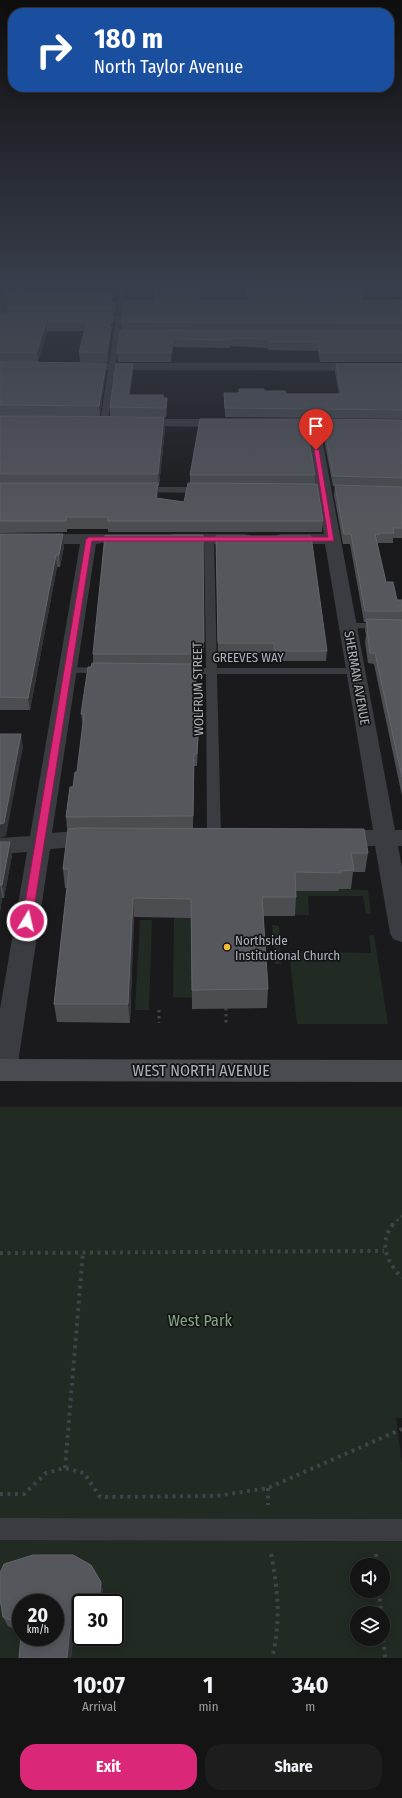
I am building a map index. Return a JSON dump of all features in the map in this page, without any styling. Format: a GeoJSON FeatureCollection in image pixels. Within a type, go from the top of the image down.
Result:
{"type":"FeatureCollection","features":[{"type":"Feature","properties":{"kind":"main road","name":"WEST NORTH AVENUE"},"geometry":{"type":"LineString","coordinates":[[2,1070],[402,1071]]}},
{"type":"Feature","properties":{"kind":"street"},"geometry":{"type":"LineString","coordinates":[[60,367],[402,367]]}},
{"type":"Feature","properties":{"kind":"street"},"geometry":{"type":"LineString","coordinates":[[88,422],[240,423]]}},
{"type":"Feature","properties":{"kind":"street"},"geometry":{"type":"LineString","coordinates":[[296,423],[327,423]]}},
{"type":"Feature","properties":{"kind":"street","name":"SHERMAN AVENUE"},"geometry":{"type":"LineString","coordinates":[[312,423],[356,671],[394,838],[402,933]]}},
{"type":"Feature","properties":{"kind":"street"},"geometry":{"type":"LineString","coordinates":[[0,539],[121,539]]}},
{"type":"Feature","properties":{"kind":"street"},"geometry":{"type":"LineString","coordinates":[[2,1070],[89,539]]}},
{"type":"Feature","properties":{"kind":"street"},"geometry":{"type":"LineString","coordinates":[[161,539],[332,539]]}},
{"type":"Feature","properties":{"kind":"street"},"geometry":{"type":"LineString","coordinates":[[0,846],[40,843],[78,837],[118,837]]}},
{"type":"Feature","properties":{"kind":"street"},"geometry":{"type":"LineString","coordinates":[[190,837],[222,838]]}},
{"type":"Feature","properties":{"kind":"street"},"geometry":{"type":"LineString","coordinates":[[318,838],[394,838]]}},
{"type":"Feature","properties":{"kind":"lane"},"geometry":{"type":"LineString","coordinates":[[104,423],[112,367]]}},
{"type":"Feature","properties":{"kind":"lane"},"geometry":{"type":"LineString","coordinates":[[133,490],[211,490]]}},
{"type":"Feature","properties":{"kind":"lane","name":"WOLFRUM STREET"},"geometry":{"type":"LineString","coordinates":[[209,539],[211,671],[222,838]]}},
{"type":"Feature","properties":{"kind":"lane"},"geometry":{"type":"LineString","coordinates":[[348,626],[402,626]]}},
{"type":"Feature","properties":{"kind":"lane"},"geometry":{"type":"LineString","coordinates":[[68,670],[116,671]]}},
{"type":"Feature","properties":{"kind":"lane","name":"GREEVES WAY"},"geometry":{"type":"LineString","coordinates":[[171,671],[356,671]]}},
{"type":"Feature","properties":{"kind":"lane"},"geometry":{"type":"LineString","coordinates":[[0,1529],[402,1530]]}},
{"type":"Feature","properties":{"kind":"path"},"geometry":{"type":"LineString","coordinates":[[226,1008],[226,1023]]}},
{"type":"Feature","properties":{"kind":"path"},"geometry":{"type":"LineString","coordinates":[[159,1010],[159,1023]]}},
{"type":"Feature","properties":{"kind":"path"},"geometry":{"type":"LineString","coordinates":[[402,1216],[392,1223],[384,1238],[384,1251],[391,1268],[402,1278]]}},
{"type":"Feature","properties":{"kind":"path"},"geometry":{"type":"LineString","coordinates":[[0,1253],[384,1251]]}},
{"type":"Feature","properties":{"kind":"path"},"geometry":{"type":"LineString","coordinates":[[65,1468],[83,1252]]}},
{"type":"Feature","properties":{"kind":"path"},"geometry":{"type":"LineString","coordinates":[[0,1494],[24,1494],[46,1472],[65,1468],[84,1473],[100,1497],[216,1496],[268,1488],[402,1430]]}},
{"type":"Feature","properties":{"kind":"path"},"geometry":{"type":"LineString","coordinates":[[268,1488],[270,1552],[280,1608],[276,1643],[272,1658]]}},
{"type":"Feature","properties":{"kind":"path"},"geometry":{"type":"LineString","coordinates":[[384,1646],[385,1658]]}},
{"type":"Feature","properties":{"kind":"green space"},"geometry":{"type":"Polygon","coordinates":[[[338,889],[368,890],[371,914],[366,914],[363,896],[308,896],[309,915],[295,915],[294,891],[338,891],[338,889]]]}},
{"type":"Feature","properties":{"kind":"green space"},"geometry":{"type":"Polygon","coordinates":[[[174,917],[191,917],[192,998],[173,997],[174,917]]]}},
{"type":"Feature","properties":{"kind":"green space"},"geometry":{"type":"Polygon","coordinates":[[[140,920],[152,920],[149,1010],[135,1010],[140,920]]]}},
{"type":"Feature","properties":{"kind":"green space"},"geometry":{"type":"Polygon","coordinates":[[[272,925],[279,926],[281,964],[275,964],[272,925]]]}},
{"type":"Feature","properties":{"kind":"green space"},"geometry":{"type":"Polygon","coordinates":[[[369,935],[374,935],[388,1024],[297,1024],[289,951],[371,953],[369,935]]]}},
{"type":"Feature","properties":{"kind":"green space","name":"West Park"},"geometry":{"type":"Polygon","coordinates":[[[0,1107],[402,1107],[402,1418],[396,1418],[402,1464],[402,1658],[0,1658],[0,1107]]]}},
{"type":"Feature","properties":{"kind":"building"},"geometry":{"type":"Polygon","coordinates":[[[0,365],[106,365],[99,406],[0,405],[0,365]]]}},
{"type":"Feature","properties":{"kind":"building"},"geometry":{"type":"Polygon","coordinates":[[[116,365],[133,365],[128,395],[163,395],[163,398],[167,398],[166,408],[110,407],[116,365]]]}},
{"type":"Feature","properties":{"kind":"building"},"geometry":{"type":"Polygon","coordinates":[[[336,365],[402,365],[402,410],[225,408],[224,393],[239,393],[239,389],[264,389],[264,391],[285,391],[286,394],[342,394],[336,365]]]}},
{"type":"Feature","properties":{"kind":"building"},"geometry":{"type":"Polygon","coordinates":[[[0,416],[164,417],[158,474],[0,474],[0,416]]]}},
{"type":"Feature","properties":{"kind":"building"},"geometry":{"type":"Polygon","coordinates":[[[200,419],[305,419],[315,475],[190,475],[200,419]]]}},
{"type":"Feature","properties":{"kind":"building"},"geometry":{"type":"Polygon","coordinates":[[[323,419],[402,420],[402,478],[333,476],[323,419]]]}},
{"type":"Feature","properties":{"kind":"building"},"geometry":{"type":"Polygon","coordinates":[[[0,483],[158,483],[156,498],[184,502],[188,483],[317,484],[323,521],[108,521],[108,517],[66,517],[66,521],[0,521],[0,483]]]}},
{"type":"Feature","properties":{"kind":"building"},"geometry":{"type":"Polygon","coordinates":[[[335,485],[402,487],[402,528],[393,528],[394,533],[379,533],[379,535],[375,534],[386,582],[393,582],[397,600],[402,600],[402,611],[365,611],[351,534],[344,534],[335,485]]]}},
{"type":"Feature","properties":{"kind":"building"},"geometry":{"type":"Polygon","coordinates":[[[0,534],[63,534],[59,555],[56,555],[28,698],[0,697],[0,534]]]}},
{"type":"Feature","properties":{"kind":"building"},"geometry":{"type":"Polygon","coordinates":[[[105,535],[203,535],[204,642],[198,642],[197,654],[93,654],[105,535]]]}},
{"type":"Feature","properties":{"kind":"building"},"geometry":{"type":"Polygon","coordinates":[[[216,536],[311,536],[327,651],[275,651],[274,643],[218,643],[216,536]]]}},
{"type":"Feature","properties":{"kind":"building"},"geometry":{"type":"Polygon","coordinates":[[[366,619],[402,620],[402,777],[375,653],[370,653],[366,619]]]}},
{"type":"Feature","properties":{"kind":"building"},"geometry":{"type":"Polygon","coordinates":[[[92,663],[196,664],[194,713],[199,713],[197,754],[194,754],[193,816],[66,817],[70,787],[73,787],[75,772],[77,772],[84,714],[81,714],[88,667],[91,667],[92,663]]]}},
{"type":"Feature","properties":{"kind":"building"},"geometry":{"type":"Polygon","coordinates":[[[0,734],[21,734],[4,823],[0,824],[0,734]]]}},
{"type":"Feature","properties":{"kind":"building"},"geometry":{"type":"Polygon","coordinates":[[[68,829],[364,829],[368,853],[351,853],[354,870],[340,871],[341,873],[295,872],[296,897],[262,897],[268,989],[192,990],[191,899],[133,898],[128,1004],[54,1004],[69,869],[63,869],[68,829]]]}},
{"type":"Feature","properties":{"kind":"building"},"geometry":{"type":"Polygon","coordinates":[[[0,842],[10,842],[2,885],[0,885],[0,842]]]}},
{"type":"Feature","properties":{"kind":"building"},"geometry":{"type":"Polygon","coordinates":[[[33,1555],[73,1555],[91,1565],[101,1582],[100,1594],[72,1594],[72,1626],[70,1628],[67,1658],[19,1658],[20,1646],[64,1646],[64,1594],[12,1594],[12,1620],[3,1617],[0,1599],[0,1573],[4,1564],[33,1555]]]}},
{"type":"Feature","properties":{"kind":"place","name":"Northside Institutional Church"},"geometry":{"type":"Point","coordinates":[227,947]}},
{"type":"Feature","properties":{"kind":"route"},"geometry":{"type":"LineString","coordinates":[[27,921],[89,539],[332,539],[316,450]]}}]}
